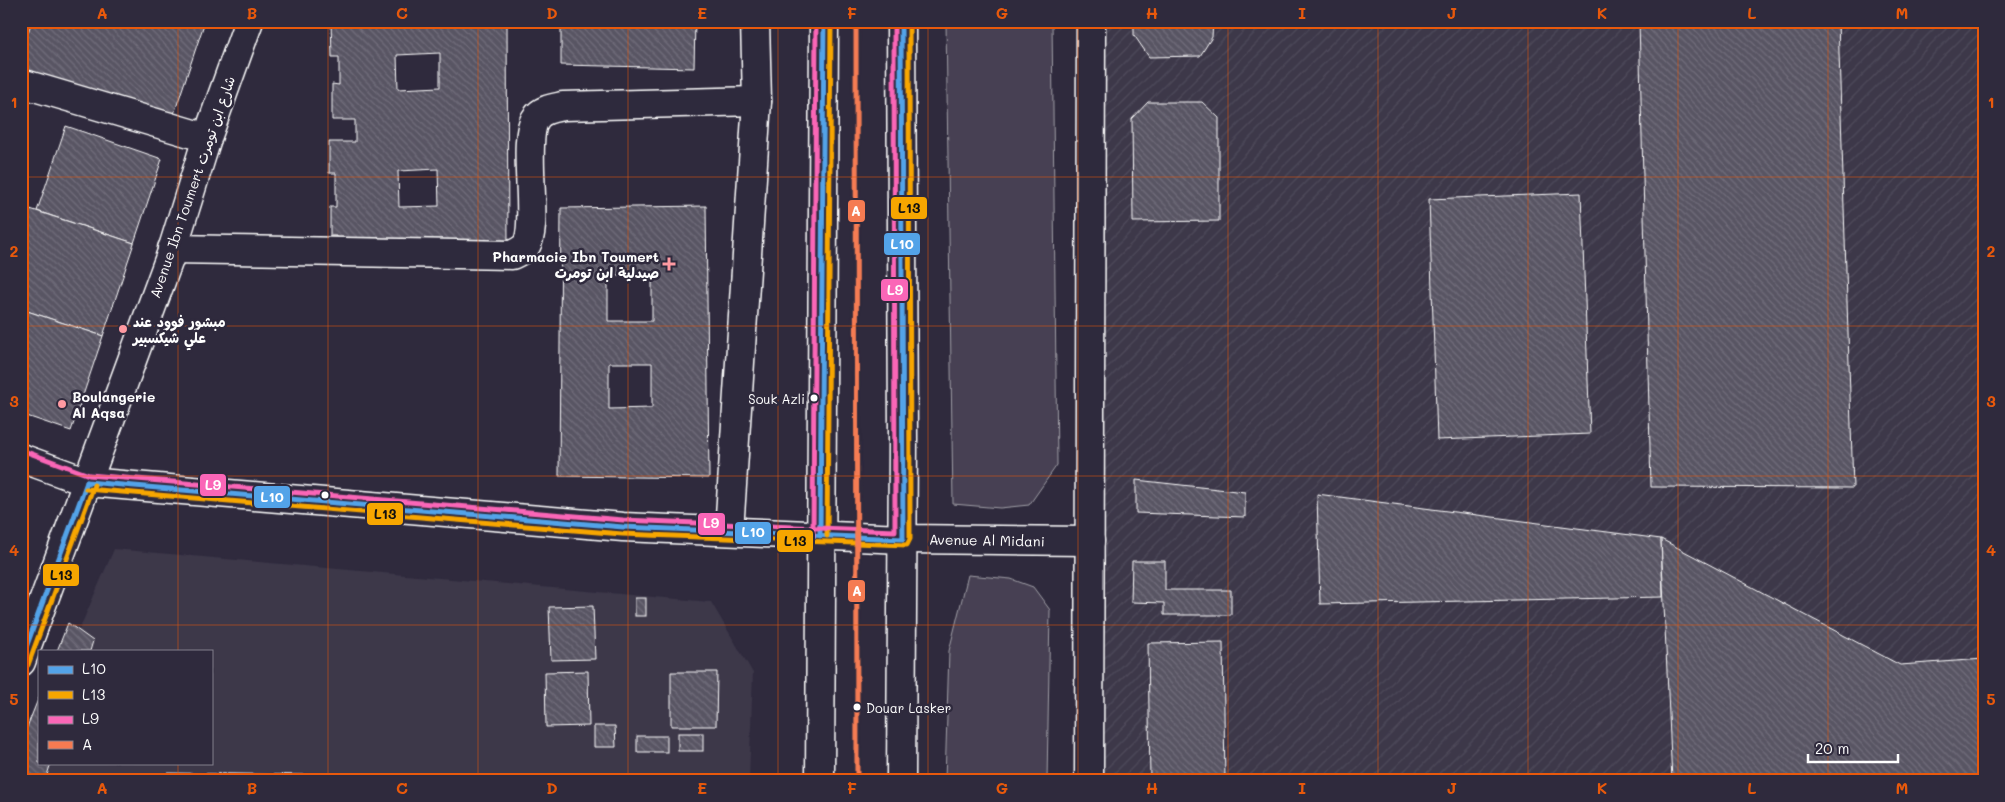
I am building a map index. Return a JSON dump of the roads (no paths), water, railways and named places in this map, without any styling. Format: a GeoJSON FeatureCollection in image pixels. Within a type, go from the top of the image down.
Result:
{"type":"FeatureCollection","features":[{"type":"Feature","properties":{"kind":"street","name":"Avenue Ibn Toumert شارع ابن تومرت"},"geometry":{"type":"LineString","coordinates":[[21,662],[172,249],[207,138],[249,21]]}},
{"type":"Feature","properties":{"kind":"street"},"geometry":{"type":"LineString","coordinates":[[729,531],[757,101],[756,21]]}},
{"type":"Feature","properties":{"kind":"street"},"geometry":{"type":"LineString","coordinates":[[820,781],[824,21]]}},
{"type":"Feature","properties":{"kind":"street"},"geometry":{"type":"LineString","coordinates":[[901,21],[903,539],[901,781]]}},
{"type":"Feature","properties":{"kind":"street"},"geometry":{"type":"LineString","coordinates":[[1089,781],[1091,21]]}},
{"type":"Feature","properties":{"kind":"street"},"geometry":{"type":"LineString","coordinates":[[21,83],[207,138]]}},
{"type":"Feature","properties":{"kind":"street"},"geometry":{"type":"LineString","coordinates":[[172,249],[512,255],[525,248],[528,242],[531,140],[536,118],[543,112],[563,106],[757,101]]}},
{"type":"Feature","properties":{"kind":"street","name":"Avenue Al Midani"},"geometry":{"type":"LineString","coordinates":[[21,458],[87,482],[623,527],[903,539],[1090,542]]}},
{"type":"Feature","properties":{"kind":"place","name":"Pharmacie Ibn Toumert صيدلية ابن تومرت"},"geometry":{"type":"Point","coordinates":[669,264]}},
{"type":"Feature","properties":{"kind":"place","name":"مبشور فوود عند علي شيكسبير"},"geometry":{"type":"Point","coordinates":[123,329]}},
{"type":"Feature","properties":{"kind":"place","name":"Souk Azli"},"geometry":{"type":"Point","coordinates":[814,398]}},
{"type":"Feature","properties":{"kind":"place","name":"Boulangerie Al Aqsa"},"geometry":{"type":"Point","coordinates":[62,404]}},
{"type":"Feature","properties":{"kind":"place","name":"Douar Lasker"},"geometry":{"type":"Point","coordinates":[857,707]}}]}
